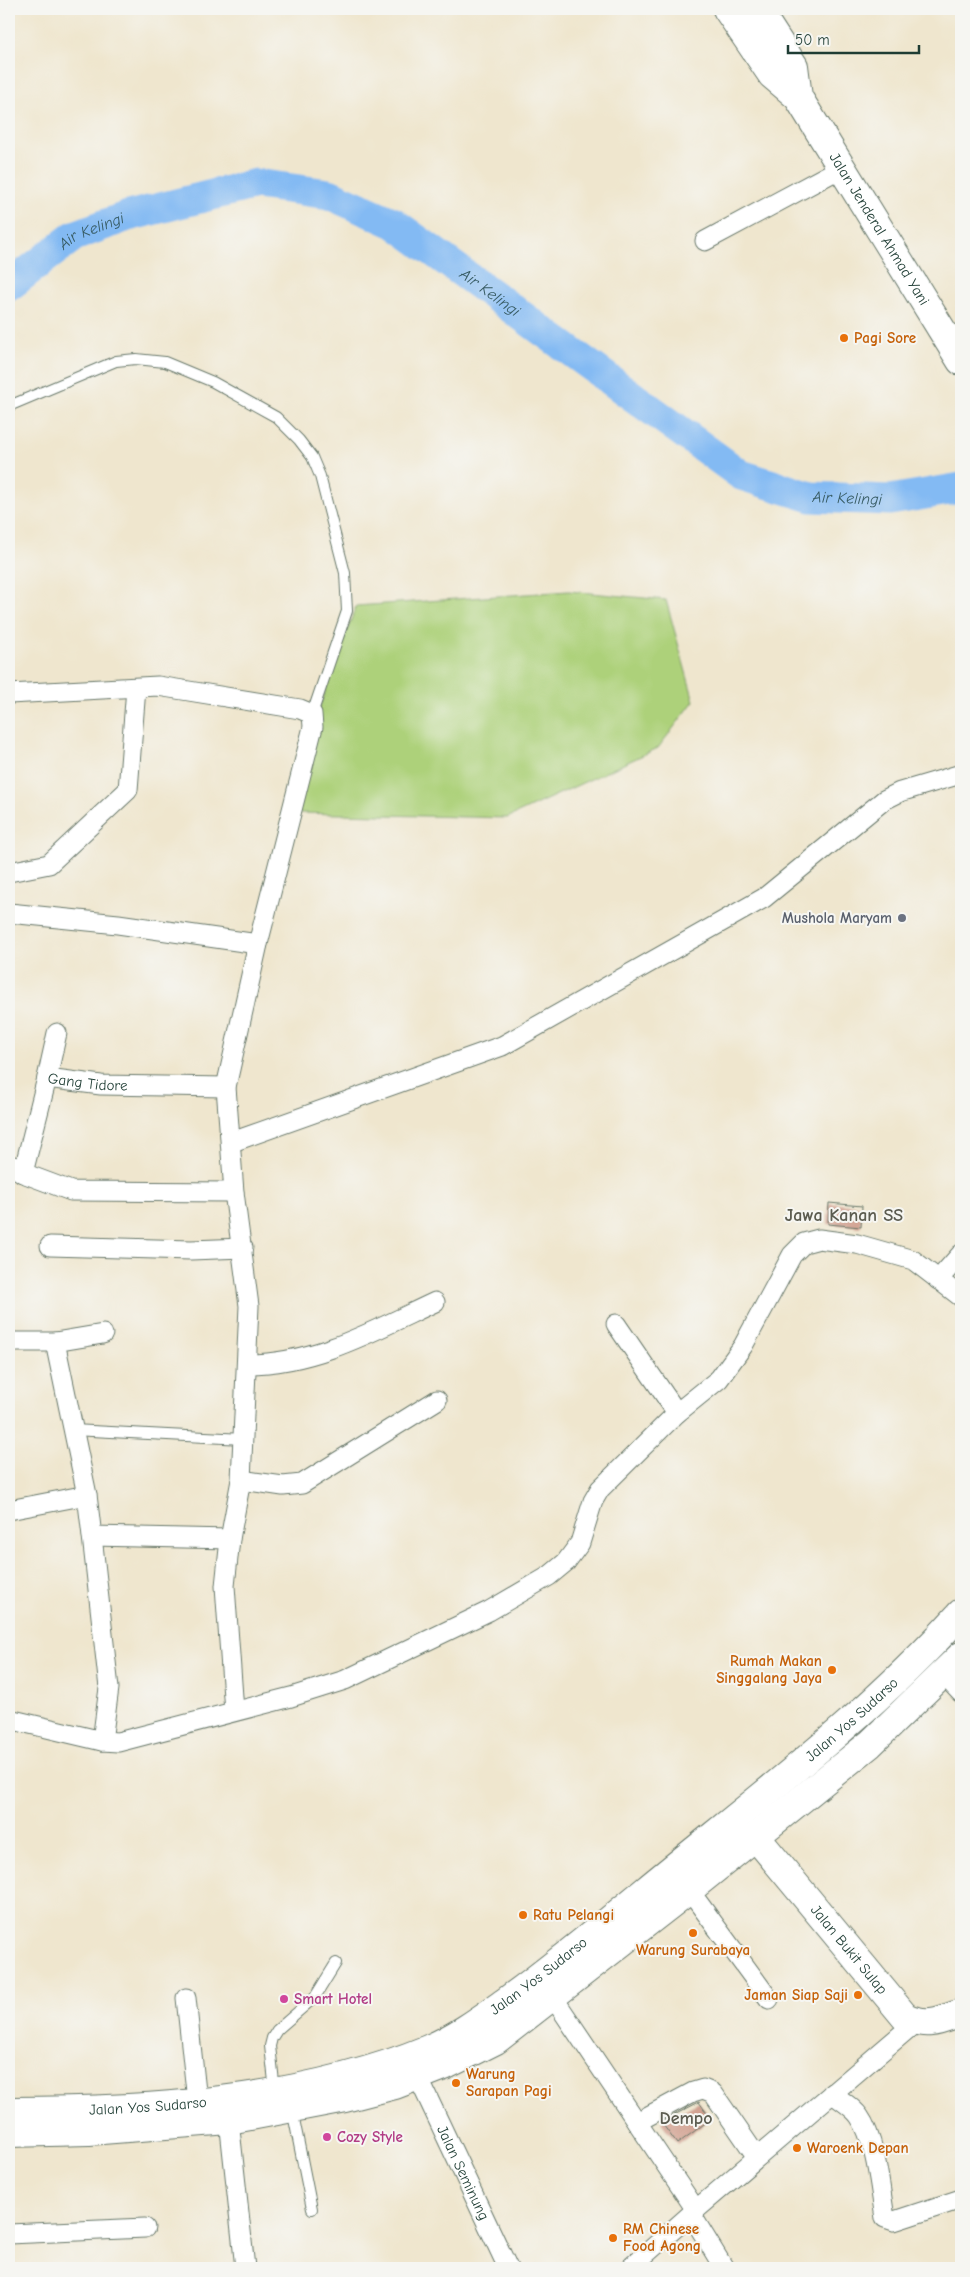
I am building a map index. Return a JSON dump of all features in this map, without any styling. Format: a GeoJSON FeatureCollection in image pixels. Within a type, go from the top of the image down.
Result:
{"type":"FeatureCollection","features":[{"type":"Feature","properties":{"kind":"main road","name":"Jalan Jenderal Ahmad Yani"},"geometry":{"type":"LineString","coordinates":[[727,9],[772,75],[798,98],[961,360]]}},
{"type":"Feature","properties":{"kind":"main road","name":"Jalan Jenderal Ahmad Yani"},"geometry":{"type":"LineString","coordinates":[[757,9],[794,66],[798,98]]}},
{"type":"Feature","properties":{"kind":"main road","name":"Jalan Yos Sudarso"},"geometry":{"type":"LineString","coordinates":[[341,2088],[385,2065],[432,2048],[480,2020],[539,1978],[850,1722],[935,1642],[961,1613]]}},
{"type":"Feature","properties":{"kind":"main road","name":"Jalan Yos Sudarso"},"geometry":{"type":"LineString","coordinates":[[9,2133],[89,2131],[229,2120],[283,2100],[341,2088],[418,2077],[496,2040],[756,1837],[955,1675]]}},
{"type":"Feature","properties":{"kind":"main road","name":"Jalan Bukit Sulap"},"geometry":{"type":"LineString","coordinates":[[739,1813],[756,1837],[905,2017],[916,2022]]}},
{"type":"Feature","properties":{"kind":"main road"},"geometry":{"type":"LineString","coordinates":[[916,2022],[934,2023],[961,2012]]}},
{"type":"Feature","properties":{"kind":"main road","name":"Jalan Yos Sudarso"},"geometry":{"type":"LineString","coordinates":[[9,2111],[86,2111],[197,2101],[283,2100]]}},
{"type":"Feature","properties":{"kind":"street"},"geometry":{"type":"LineString","coordinates":[[705,241],[841,168]]}},
{"type":"Feature","properties":{"kind":"street"},"geometry":{"type":"LineString","coordinates":[[9,694],[171,687],[300,709],[312,714],[313,727],[258,944],[226,1087],[232,1142],[234,1192],[243,1248],[249,1306],[248,1364],[241,1480],[230,1539],[225,1586],[234,1711]]}},
{"type":"Feature","properties":{"kind":"street"},"geometry":{"type":"LineString","coordinates":[[9,872],[49,864],[128,790],[136,688]]}},
{"type":"Feature","properties":{"kind":"street"},"geometry":{"type":"LineString","coordinates":[[232,1142],[502,1046],[764,898],[884,800],[900,792],[961,774]]}},
{"type":"Feature","properties":{"kind":"street"},"geometry":{"type":"LineString","coordinates":[[9,913],[118,924],[258,944]]}},
{"type":"Feature","properties":{"kind":"street"},"geometry":{"type":"LineString","coordinates":[[47,1078],[57,1033]]}},
{"type":"Feature","properties":{"kind":"street","name":"Gang Tidore"},"geometry":{"type":"LineString","coordinates":[[16,1168],[47,1078],[109,1085],[226,1087]]}},
{"type":"Feature","properties":{"kind":"street"},"geometry":{"type":"LineString","coordinates":[[16,1168],[58,1188],[86,1193],[234,1192]]}},
{"type":"Feature","properties":{"kind":"street"},"geometry":{"type":"LineString","coordinates":[[9,1719],[102,1741],[118,1742],[234,1711],[292,1698],[345,1680],[488,1611],[548,1576],[566,1562],[580,1544],[593,1501],[600,1489],[677,1413],[719,1379],[743,1346],[792,1255],[804,1243],[819,1239],[857,1244],[913,1260],[961,1297]]}},
{"type":"Feature","properties":{"kind":"street"},"geometry":{"type":"LineString","coordinates":[[50,1246],[190,1250],[243,1248]]}},
{"type":"Feature","properties":{"kind":"street"},"geometry":{"type":"LineString","coordinates":[[938,1280],[961,1254]]}},
{"type":"Feature","properties":{"kind":"street"},"geometry":{"type":"LineString","coordinates":[[248,1364],[278,1363],[339,1346],[435,1302]]}},
{"type":"Feature","properties":{"kind":"street"},"geometry":{"type":"LineString","coordinates":[[616,1324],[677,1413]]}},
{"type":"Feature","properties":{"kind":"street"},"geometry":{"type":"LineString","coordinates":[[9,1342],[55,1342],[103,1334]]}},
{"type":"Feature","properties":{"kind":"street"},"geometry":{"type":"LineString","coordinates":[[55,1342],[87,1495],[92,1536],[109,1688],[102,1741]]}},
{"type":"Feature","properties":{"kind":"street"},"geometry":{"type":"LineString","coordinates":[[241,1480],[283,1486],[302,1484],[437,1400]]}},
{"type":"Feature","properties":{"kind":"street"},"geometry":{"type":"LineString","coordinates":[[9,1510],[87,1495]]}},
{"type":"Feature","properties":{"kind":"street"},"geometry":{"type":"LineString","coordinates":[[92,1536],[230,1539]]}},
{"type":"Feature","properties":{"kind":"street"},"geometry":{"type":"LineString","coordinates":[[689,1890],[769,1999]]}},
{"type":"Feature","properties":{"kind":"street"},"geometry":{"type":"LineString","coordinates":[[553,1997],[638,2122],[694,2212],[724,2268]]}},
{"type":"Feature","properties":{"kind":"street"},"geometry":{"type":"LineString","coordinates":[[186,1998],[197,2101]]}},
{"type":"Feature","properties":{"kind":"street"},"geometry":{"type":"LineString","coordinates":[[630,2268],[916,2022]]}},
{"type":"Feature","properties":{"kind":"street","name":"Jalan Seminung"},"geometry":{"type":"LineString","coordinates":[[418,2077],[508,2268]]}},
{"type":"Feature","properties":{"kind":"street"},"geometry":{"type":"LineString","coordinates":[[638,2122],[693,2092],[703,2090],[713,2094],[758,2157]]}},
{"type":"Feature","properties":{"kind":"street"},"geometry":{"type":"LineString","coordinates":[[832,2093],[858,2114],[864,2124],[877,2170],[885,2218],[894,2221],[961,2199]]}},
{"type":"Feature","properties":{"kind":"street"},"geometry":{"type":"LineString","coordinates":[[229,2120],[245,2268]]}},
{"type":"Feature","properties":{"kind":"street"},"geometry":{"type":"LineString","coordinates":[[9,2234],[145,2228]]}},
{"type":"Feature","properties":{"kind":"lane"},"geometry":{"type":"LineString","coordinates":[[9,406],[116,362],[136,359],[165,362],[213,382],[276,417],[299,440],[312,457],[320,476],[345,573],[347,611],[312,714]]}},
{"type":"Feature","properties":{"kind":"lane"},"geometry":{"type":"LineString","coordinates":[[73,1430],[243,1439]]}},
{"type":"Feature","properties":{"kind":"lane"},"geometry":{"type":"LineString","coordinates":[[312,2209],[270,2046],[277,2030],[315,1997],[336,1963]]}},
{"type":"Feature","properties":{"kind":"green space"},"geometry":{"type":"Polygon","coordinates":[[[569,591],[666,600],[694,701],[658,748],[507,818],[297,813],[317,714],[356,606],[569,591]]]}},
{"type":"Feature","properties":{"kind":"building"},"geometry":{"type":"Polygon","coordinates":[[[829,1203],[862,1206],[861,1227],[828,1224],[829,1203]]]}},
{"type":"Feature","properties":{"kind":"building"},"geometry":{"type":"Polygon","coordinates":[[[699,2102],[711,2119],[677,2144],[661,2122],[699,2102]]]}},
{"type":"Feature","properties":{"kind":"waterway","name":"Air Kelingi"},"geometry":{"type":"LineString","coordinates":[[9,286],[74,236],[128,216],[256,184],[329,194],[394,223],[741,475],[811,497],[890,500],[961,488]]}},
{"type":"Feature","properties":{"kind":"place","name":"Pagi Sore"},"geometry":{"type":"Point","coordinates":[844,338]}},
{"type":"Feature","properties":{"kind":"place","name":"Mushola Maryam"},"geometry":{"type":"Point","coordinates":[902,918]}},
{"type":"Feature","properties":{"kind":"place","name":"Rumah Makan Singgalang Jaya"},"geometry":{"type":"Point","coordinates":[832,1670]}},
{"type":"Feature","properties":{"kind":"place","name":"Ratu Pelangi"},"geometry":{"type":"Point","coordinates":[523,1915]}},
{"type":"Feature","properties":{"kind":"place","name":"Warung Surabaya"},"geometry":{"type":"Point","coordinates":[693,1933]}},
{"type":"Feature","properties":{"kind":"place","name":"Jaman Siap Saji"},"geometry":{"type":"Point","coordinates":[858,1995]}},
{"type":"Feature","properties":{"kind":"place","name":"Smart Hotel"},"geometry":{"type":"Point","coordinates":[284,1999]}},
{"type":"Feature","properties":{"kind":"place","name":"Warung Sarapan Pagi"},"geometry":{"type":"Point","coordinates":[456,2083]}},
{"type":"Feature","properties":{"kind":"place","name":"Cozy Style"},"geometry":{"type":"Point","coordinates":[327,2137]}},
{"type":"Feature","properties":{"kind":"place","name":"Waroenk Depan"},"geometry":{"type":"Point","coordinates":[797,2148]}},
{"type":"Feature","properties":{"kind":"place","name":"RM Chinese Food Agong"},"geometry":{"type":"Point","coordinates":[613,2238]}},
{"type":"Feature","properties":{"kind":"district","name":"Jawa Kanan SS"},"geometry":{"type":"Point","coordinates":[844,1215]}},
{"type":"Feature","properties":{"kind":"district","name":"Dempo"},"geometry":{"type":"Point","coordinates":[686,2118]}}]}
